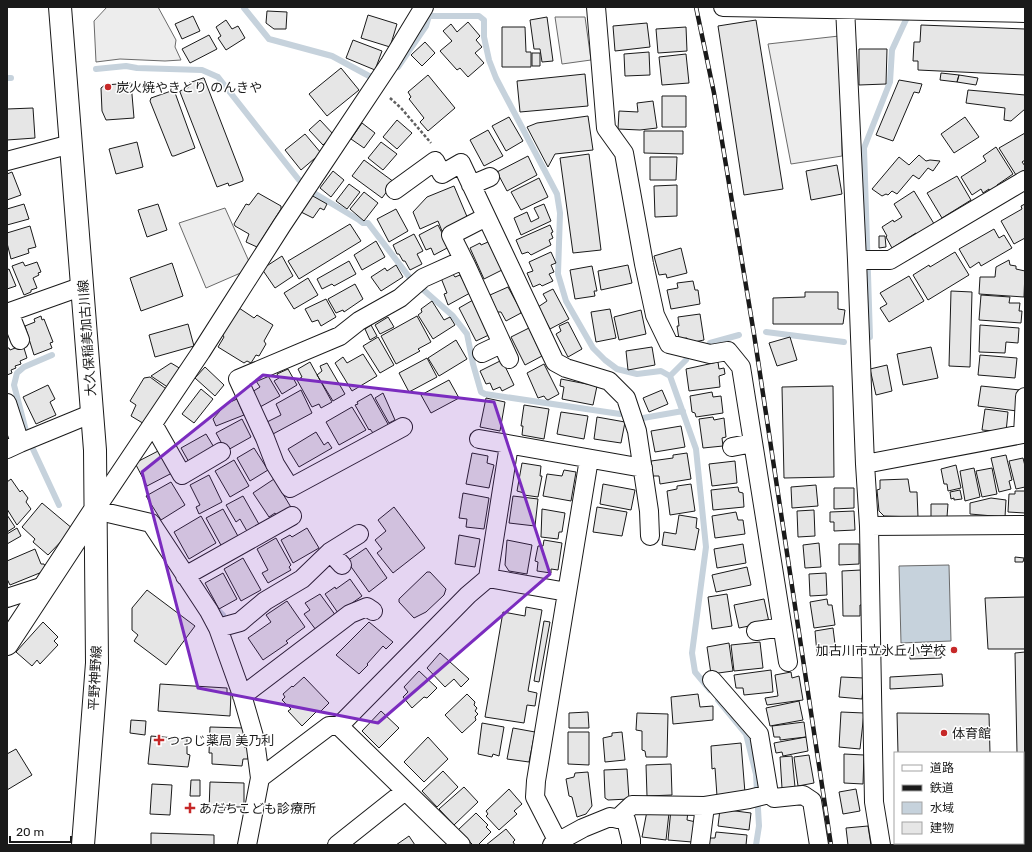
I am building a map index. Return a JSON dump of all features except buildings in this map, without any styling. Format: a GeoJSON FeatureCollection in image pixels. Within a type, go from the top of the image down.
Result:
{"type":"FeatureCollection","features":[{"type":"Feature","properties":{"kind":"main road","name":"大久保稲美加古川線"},"geometry":{"type":"LineString","coordinates":[[60,7],[93,414],[95,450],[95,510]]}},
{"type":"Feature","properties":{"kind":"main road"},"geometry":{"type":"LineString","coordinates":[[7,644],[95,510]]}},
{"type":"Feature","properties":{"kind":"main road","name":"平野神野線"},"geometry":{"type":"LineString","coordinates":[[83,845],[97,663],[95,510]]}},
{"type":"Feature","properties":{"kind":"street"},"geometry":{"type":"LineString","coordinates":[[247,845],[260,778],[255,740],[224,627],[209,611],[151,523],[95,510],[375,85],[424,7]]}},
{"type":"Feature","properties":{"kind":"street"},"geometry":{"type":"LineString","coordinates":[[596,7],[606,128],[624,153],[644,264],[655,315],[669,344],[710,354],[728,350],[741,368],[788,662]]}},
{"type":"Feature","properties":{"kind":"street"},"geometry":{"type":"LineString","coordinates":[[723,7],[845,8],[1025,13]]}},
{"type":"Feature","properties":{"kind":"street"},"geometry":{"type":"LineString","coordinates":[[845,8],[858,260],[865,464],[869,526],[874,802],[881,845]]}},
{"type":"Feature","properties":{"kind":"street"},"geometry":{"type":"LineString","coordinates":[[7,161],[71,144]]}},
{"type":"Feature","properties":{"kind":"street"},"geometry":{"type":"LineString","coordinates":[[395,190],[435,161],[442,174],[461,163],[555,362],[566,368],[609,381],[626,398],[637,431],[649,511],[650,536]]}},
{"type":"Feature","properties":{"kind":"street"},"geometry":{"type":"LineString","coordinates":[[471,185],[490,177]]}},
{"type":"Feature","properties":{"kind":"street"},"geometry":{"type":"LineString","coordinates":[[858,260],[890,260],[1025,180]]}},
{"type":"Feature","properties":{"kind":"street"},"geometry":{"type":"LineString","coordinates":[[482,353],[505,351],[450,235],[486,217]]}},
{"type":"Feature","properties":{"kind":"street"},"geometry":{"type":"LineString","coordinates":[[402,427],[290,488],[275,464],[265,438],[238,379],[340,336],[359,321],[400,298],[423,278],[463,260]]}},
{"type":"Feature","properties":{"kind":"street"},"geometry":{"type":"LineString","coordinates":[[20,340],[8,312],[83,286]]}},
{"type":"Feature","properties":{"kind":"street"},"geometry":{"type":"LineString","coordinates":[[865,464],[1022,434],[1025,397]]}},
{"type":"Feature","properties":{"kind":"street"},"geometry":{"type":"LineString","coordinates":[[7,403],[13,446],[93,414]]}},
{"type":"Feature","properties":{"kind":"street"},"geometry":{"type":"LineString","coordinates":[[153,424],[182,475],[221,452]]}},
{"type":"Feature","properties":{"kind":"street"},"geometry":{"type":"LineString","coordinates":[[479,439],[643,468]]}},
{"type":"Feature","properties":{"kind":"street"},"geometry":{"type":"LineString","coordinates":[[732,447],[753,443]]}},
{"type":"Feature","properties":{"kind":"street"},"geometry":{"type":"LineString","coordinates":[[339,726],[468,595],[488,578],[509,445]]}},
{"type":"Feature","properties":{"kind":"street"},"geometry":{"type":"LineString","coordinates":[[589,459],[536,781],[535,797],[555,843],[583,828],[610,817],[626,820],[631,845]]}},
{"type":"Feature","properties":{"kind":"street"},"geometry":{"type":"LineString","coordinates":[[185,576],[292,516]]}},
{"type":"Feature","properties":{"kind":"street"},"geometry":{"type":"LineString","coordinates":[[869,526],[1025,525]]}},
{"type":"Feature","properties":{"kind":"street"},"geometry":{"type":"LineString","coordinates":[[224,627],[240,622],[265,601],[336,559],[359,534]]}},
{"type":"Feature","properties":{"kind":"street"},"geometry":{"type":"LineString","coordinates":[[488,578],[567,592]]}},
{"type":"Feature","properties":{"kind":"street"},"geometry":{"type":"LineString","coordinates":[[7,598],[44,586]]}},
{"type":"Feature","properties":{"kind":"street"},"geometry":{"type":"LineString","coordinates":[[242,696],[350,614],[367,607],[373,611]]}},
{"type":"Feature","properties":{"kind":"street"},"geometry":{"type":"LineString","coordinates":[[756,631],[782,627]]}},
{"type":"Feature","properties":{"kind":"street"},"geometry":{"type":"LineString","coordinates":[[712,680],[759,734],[768,794],[774,798],[803,795],[812,801],[819,845]]}},
{"type":"Feature","properties":{"kind":"street"},"geometry":{"type":"LineString","coordinates":[[260,778],[329,726],[339,726],[461,845]]}},
{"type":"Feature","properties":{"kind":"street"},"geometry":{"type":"LineString","coordinates":[[337,845],[405,791]]}},
{"type":"Feature","properties":{"kind":"street"},"geometry":{"type":"LineString","coordinates":[[617,819],[632,805],[705,806],[749,799],[768,794]]}},
{"type":"Feature","properties":{"kind":"street"},"geometry":{"type":"LineString","coordinates":[[700,845],[705,806]]}},
{"type":"Feature","properties":{"kind":"path"},"geometry":{"type":"LineString","coordinates":[[375,85],[401,108],[432,144]]}},
{"type":"Feature","properties":{"kind":"highlighted area"},"geometry":{"type":"Polygon","coordinates":[[[263,375],[494,402],[550,574],[378,723],[198,688],[142,472],[263,375]]]}},
{"type":"Feature","properties":{"kind":"shaded area"},"geometry":{"type":"Polygon","coordinates":[[[107,7],[158,7],[176,40],[175,47],[181,60],[165,61],[120,59],[96,62],[94,21],[107,7]]]}},
{"type":"Feature","properties":{"kind":"shaded area"},"geometry":{"type":"Polygon","coordinates":[[[555,17],[585,17],[591,60],[562,64],[555,17]]]}},
{"type":"Feature","properties":{"kind":"shaded area"},"geometry":{"type":"Polygon","coordinates":[[[839,36],[842,156],[791,164],[768,44],[839,36]]]}},
{"type":"Feature","properties":{"kind":"shaded area"},"geometry":{"type":"Polygon","coordinates":[[[225,208],[252,268],[206,288],[179,223],[225,208]]]}},
{"type":"Feature","properties":{"kind":"water"},"geometry":{"type":"Polygon","coordinates":[[[949,565],[951,641],[901,643],[899,566],[949,565]]]}},
{"type":"Feature","properties":{"kind":"waterway"},"geometry":{"type":"LineString","coordinates":[[244,8],[269,39],[332,56],[369,76],[377,76]]}},
{"type":"Feature","properties":{"kind":"waterway"},"geometry":{"type":"LineString","coordinates":[[870,337],[864,148],[890,82],[892,50],[909,13]]}},
{"type":"Feature","properties":{"kind":"waterway"},"geometry":{"type":"LineString","coordinates":[[398,67],[426,26],[429,16],[479,16],[484,20],[484,37],[489,60],[496,78],[557,194],[560,213],[558,274],[566,301],[593,348],[617,369],[637,374],[661,371],[670,376],[696,449],[706,547],[692,653],[695,672],[710,690]]}},
{"type":"Feature","properties":{"kind":"waterway"},"geometry":{"type":"LineString","coordinates":[[96,69],[126,66],[137,68],[202,70],[218,77],[299,180]]}},
{"type":"Feature","properties":{"kind":"waterway"},"geometry":{"type":"LineString","coordinates":[[314,193],[363,223],[368,223],[410,278],[453,316],[467,334],[473,364],[481,392],[485,394],[620,414]]}},
{"type":"Feature","properties":{"kind":"waterway"},"geometry":{"type":"LineString","coordinates":[[766,332],[844,342]]}},
{"type":"Feature","properties":{"kind":"waterway"},"geometry":{"type":"LineString","coordinates":[[710,343],[739,335]]}},
{"type":"Feature","properties":{"kind":"waterway"},"geometry":{"type":"LineString","coordinates":[[26,431],[14,385],[17,373],[24,367],[52,355]]}},
{"type":"Feature","properties":{"kind":"waterway"},"geometry":{"type":"LineString","coordinates":[[670,376],[686,360]]}},
{"type":"Feature","properties":{"kind":"waterway"},"geometry":{"type":"LineString","coordinates":[[643,418],[683,411]]}},
{"type":"Feature","properties":{"kind":"waterway"},"geometry":{"type":"LineString","coordinates":[[32,447],[59,505]]}},
{"type":"Feature","properties":{"kind":"waterway"},"geometry":{"type":"LineString","coordinates":[[215,607],[223,615],[226,625]]}},
{"type":"Feature","properties":{"kind":"waterway"},"geometry":{"type":"LineString","coordinates":[[718,700],[746,734],[756,774],[759,826],[756,845]]}},
{"type":"Feature","properties":{"kind":"railway"},"geometry":{"type":"LineString","coordinates":[[696,7],[714,93],[754,334],[831,845]]}},
{"type":"Feature","properties":{"kind":"place","name":"炭火焼やきとり のんきや"},"geometry":{"type":"Point","coordinates":[108,87]}},
{"type":"Feature","properties":{"kind":"place","name":"加古川市立氷丘小学校"},"geometry":{"type":"Point","coordinates":[954,650]}},
{"type":"Feature","properties":{"kind":"place","name":"体育館"},"geometry":{"type":"Point","coordinates":[944,733]}},
{"type":"Feature","properties":{"kind":"place","name":"つつじ薬局 美乃利"},"geometry":{"type":"Point","coordinates":[159,740]}},
{"type":"Feature","properties":{"kind":"place","name":"あだちこども診療所"},"geometry":{"type":"Point","coordinates":[190,808]}}]}
